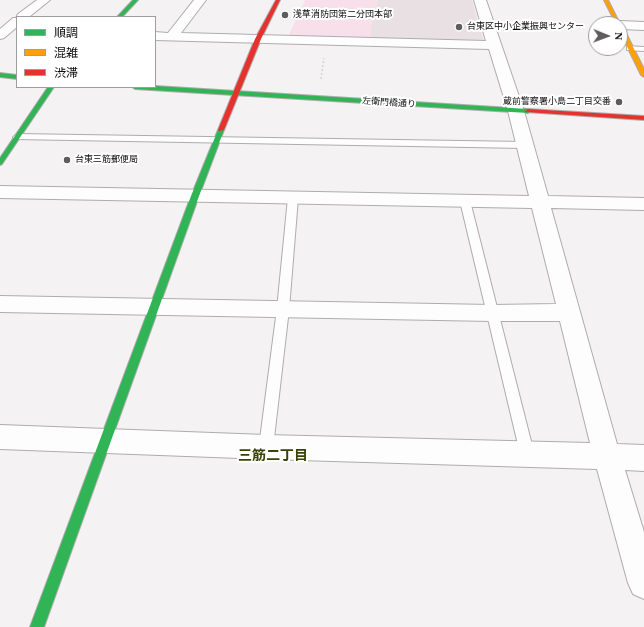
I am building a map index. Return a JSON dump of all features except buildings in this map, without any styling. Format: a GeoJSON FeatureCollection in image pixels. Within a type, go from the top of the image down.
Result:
{"type":"FeatureCollection","features":[{"type":"Feature","properties":{"kind":"street"},"geometry":{"type":"LineString","coordinates":[[23,16],[44,0]]}},
{"type":"Feature","properties":{"kind":"street"},"geometry":{"type":"LineString","coordinates":[[120,16],[136,0]]}},
{"type":"Feature","properties":{"kind":"street"},"geometry":{"type":"LineString","coordinates":[[171,37],[200,0]]}},
{"type":"Feature","properties":{"kind":"street"},"geometry":{"type":"LineString","coordinates":[[38,627],[195,196],[258,40],[278,0]]}},
{"type":"Feature","properties":{"kind":"street"},"geometry":{"type":"LineString","coordinates":[[480,0],[516,111],[607,456],[644,583]]}},
{"type":"Feature","properties":{"kind":"street"},"geometry":{"type":"LineString","coordinates":[[606,0],[614,16]]}},
{"type":"Feature","properties":{"kind":"street"},"geometry":{"type":"LineString","coordinates":[[0,35],[11,24]]}},
{"type":"Feature","properties":{"kind":"street"},"geometry":{"type":"LineString","coordinates":[[628,25],[644,26]]}},
{"type":"Feature","properties":{"kind":"street"},"geometry":{"type":"LineString","coordinates":[[156,36],[258,40],[494,45]]}},
{"type":"Feature","properties":{"kind":"street"},"geometry":{"type":"LineString","coordinates":[[628,44],[644,75]]}},
{"type":"Feature","properties":{"kind":"street"},"geometry":{"type":"LineString","coordinates":[[0,75],[16,77]]}},
{"type":"Feature","properties":{"kind":"street"},"geometry":{"type":"LineString","coordinates":[[6,150],[50,88]]}},
{"type":"Feature","properties":{"kind":"street","name":"左衛門橋通り"},"geometry":{"type":"LineString","coordinates":[[152,88],[644,118]]}},
{"type":"Feature","properties":{"kind":"street"},"geometry":{"type":"LineString","coordinates":[[0,192],[644,204]]}},
{"type":"Feature","properties":{"kind":"street"},"geometry":{"type":"LineString","coordinates":[[0,304],[492,313],[569,312]]}},
{"type":"Feature","properties":{"kind":"street"},"geometry":{"type":"LineString","coordinates":[[0,436],[266,447],[527,453],[644,458]]}},
{"type":"Feature","properties":{"kind":"lane"},"geometry":{"type":"LineString","coordinates":[[630,48],[644,49]]}},
{"type":"Feature","properties":{"kind":"lane"},"geometry":{"type":"LineString","coordinates":[[6,150],[217,141],[525,145]]}},
{"type":"Feature","properties":{"kind":"lane"},"geometry":{"type":"LineString","coordinates":[[266,447],[283,309],[293,198]]}},
{"type":"Feature","properties":{"kind":"lane"},"geometry":{"type":"LineString","coordinates":[[465,201],[527,453]]}},
{"type":"Feature","properties":{"kind":"path"},"geometry":{"type":"LineString","coordinates":[[318,99],[326,41]]}},
{"type":"Feature","properties":{"kind":"shaded area"},"geometry":{"type":"Polygon","coordinates":[[[305,0],[378,0],[371,26],[371,39],[288,37],[305,0]]]}},
{"type":"Feature","properties":{"kind":"shaded area"},"geometry":{"type":"Polygon","coordinates":[[[378,0],[472,0],[484,42],[371,39],[371,26],[378,0]]]}},
{"type":"Feature","properties":{"kind":"traffic: fast"},"geometry":{"type":"LineString","coordinates":[[120,16],[136,0]]}},
{"type":"Feature","properties":{"kind":"traffic: fast"},"geometry":{"type":"LineString","coordinates":[[0,75],[16,77]]}},
{"type":"Feature","properties":{"kind":"traffic: fast"},"geometry":{"type":"LineString","coordinates":[[0,163],[50,88]]}},
{"type":"Feature","properties":{"kind":"traffic: fast"},"geometry":{"type":"LineString","coordinates":[[151,88],[528,111]]}},
{"type":"Feature","properties":{"kind":"traffic: fast"},"geometry":{"type":"LineString","coordinates":[[37,627],[195,196],[221,130]]}},
{"type":"Feature","properties":{"kind":"traffic: slow"},"geometry":{"type":"LineString","coordinates":[[606,0],[614,16]]}},
{"type":"Feature","properties":{"kind":"traffic: slow"},"geometry":{"type":"LineString","coordinates":[[628,43],[644,75]]}},
{"type":"Feature","properties":{"kind":"traffic: jam"},"geometry":{"type":"LineString","coordinates":[[221,130],[258,39],[278,0]]}},
{"type":"Feature","properties":{"kind":"traffic: jam"},"geometry":{"type":"LineString","coordinates":[[528,111],[644,118]]}},
{"type":"Feature","properties":{"kind":"place","name":"浅草消防団第二分団本部"},"geometry":{"type":"Point","coordinates":[285,15]}},
{"type":"Feature","properties":{"kind":"place","name":"台東区中小企業振興センター"},"geometry":{"type":"Point","coordinates":[459,27]}},
{"type":"Feature","properties":{"kind":"place","name":"蔵前警察署小島二丁目交番"},"geometry":{"type":"Point","coordinates":[619,102]}},
{"type":"Feature","properties":{"kind":"place","name":"台東三筋郵便局"},"geometry":{"type":"Point","coordinates":[67,160]}},
{"type":"Feature","properties":{"kind":"district","name":"三筋二丁目"},"geometry":{"type":"Point","coordinates":[273,456]}}]}
